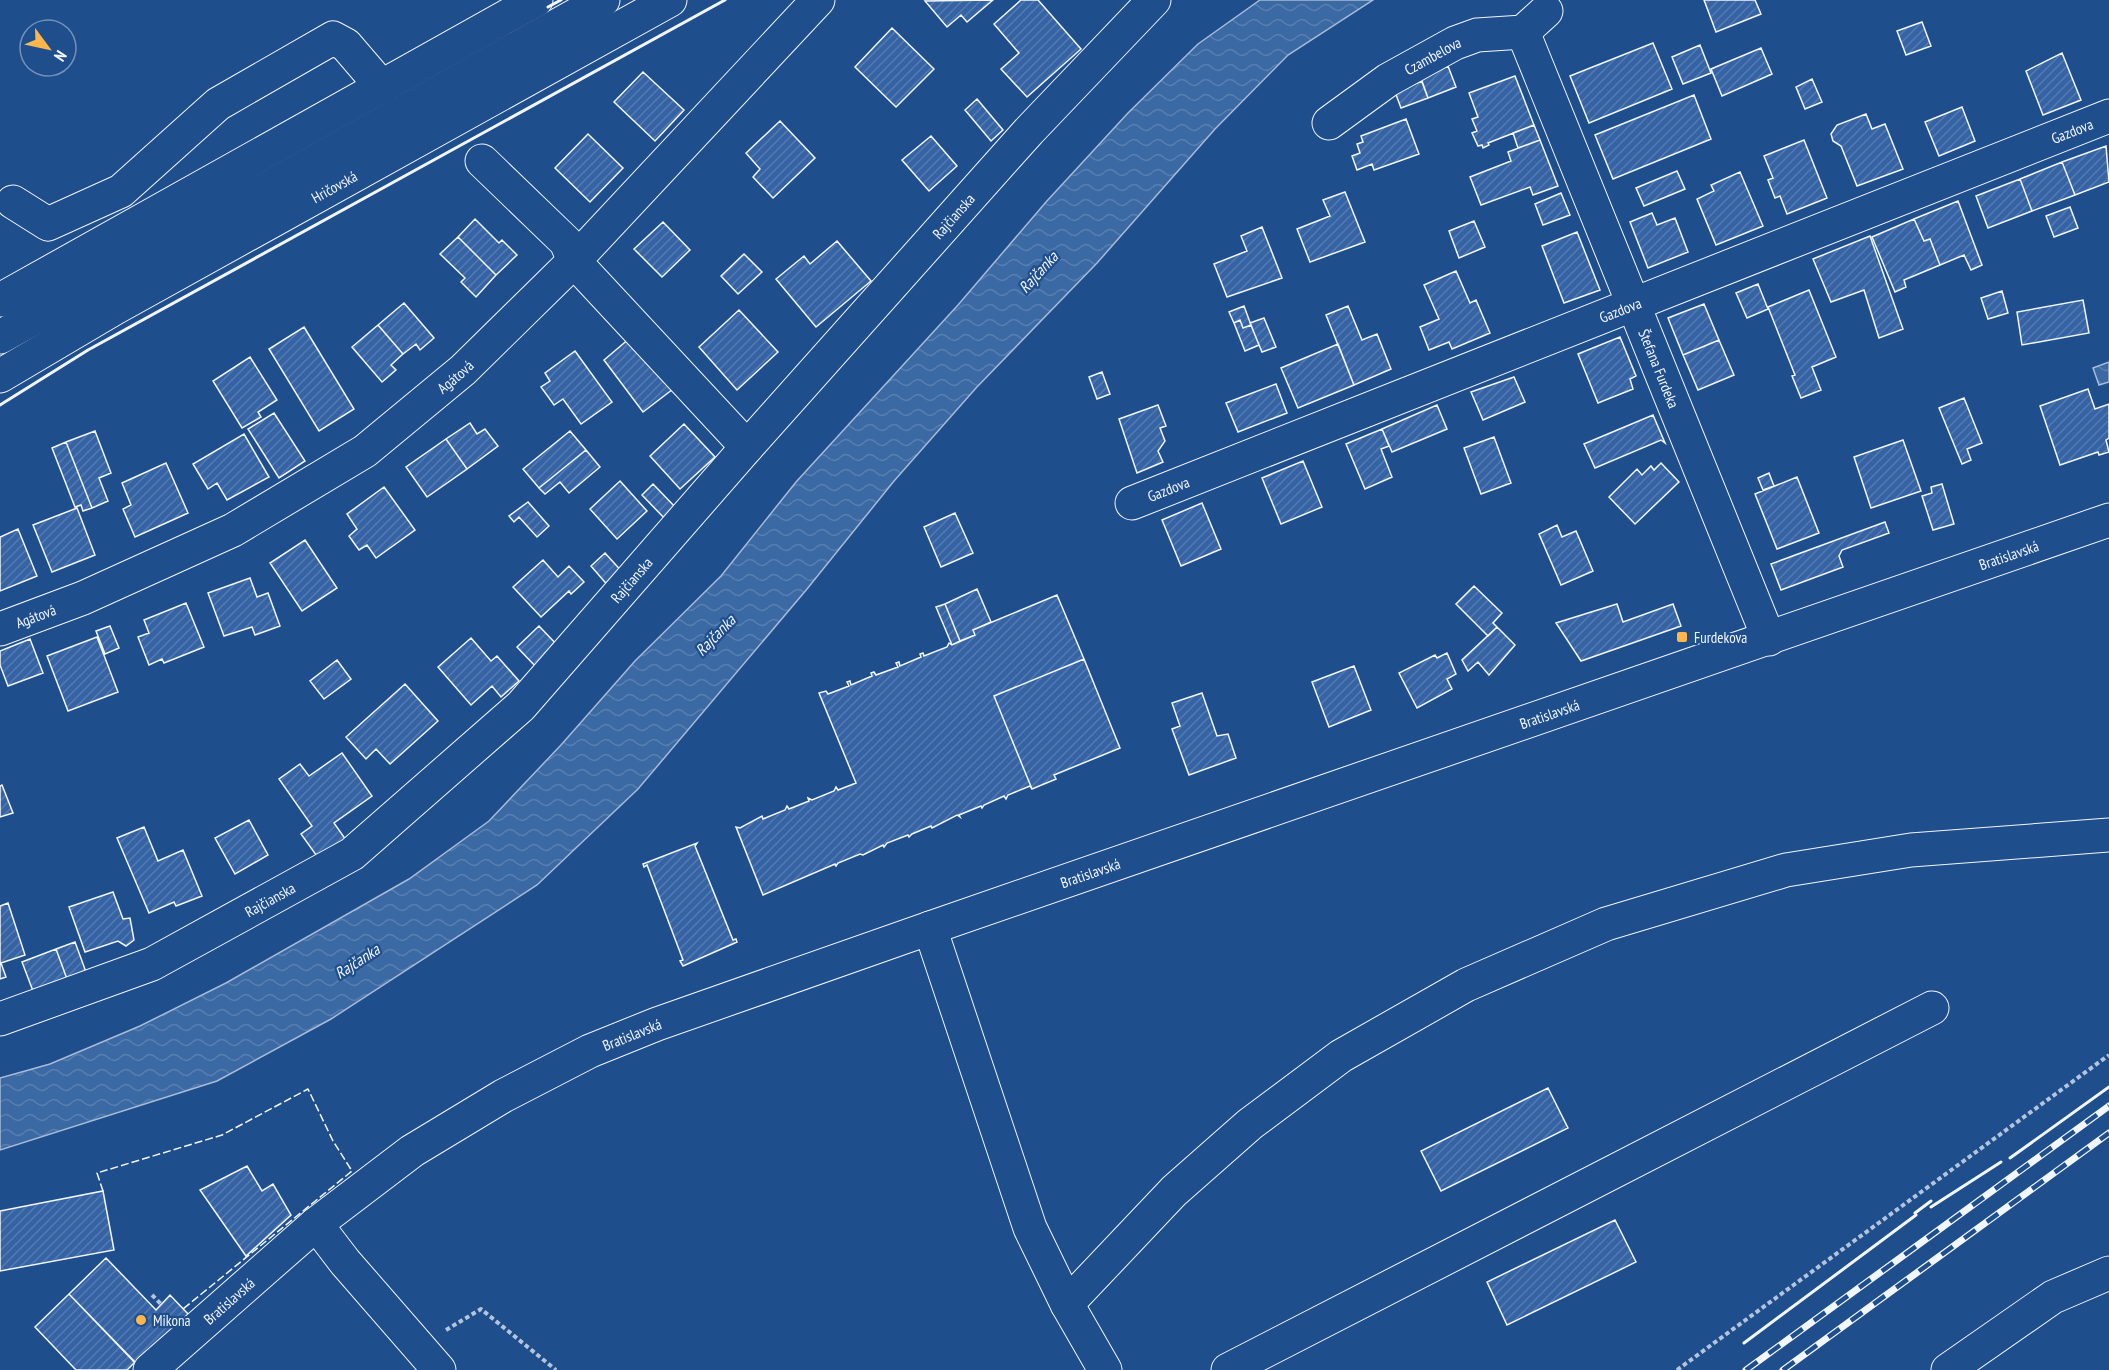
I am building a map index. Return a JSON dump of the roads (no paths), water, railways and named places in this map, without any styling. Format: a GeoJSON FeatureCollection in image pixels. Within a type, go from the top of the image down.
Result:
{"type":"FeatureCollection","features":[{"type":"Feature","properties":{"kind":"street"},"geometry":{"type":"LineString","coordinates":[[0,300],[536,0]]}},
{"type":"Feature","properties":{"kind":"street"},"geometry":{"type":"LineString","coordinates":[[0,337],[603,0]]}},
{"type":"Feature","properties":{"kind":"street","name":"Hričovská"},"geometry":{"type":"LineString","coordinates":[[0,376],[116,308],[670,0]]}},
{"type":"Feature","properties":{"kind":"street","name":"Agátová"},"geometry":{"type":"LineString","coordinates":[[0,629],[83,598],[233,530],[365,451],[464,370],[574,261],[818,0]]}},
{"type":"Feature","properties":{"kind":"street","name":"Rajčianska"},"geometry":{"type":"LineString","coordinates":[[0,1019],[152,964],[352,854],[521,706],[747,447],[1029,131],[1154,0]]}},
{"type":"Feature","properties":{"kind":"street","name":"Czambelova"},"geometry":{"type":"LineString","coordinates":[[1329,123],[1388,80],[1455,43],[1477,35],[1534,22]]}},
{"type":"Feature","properties":{"kind":"street","name":"Štefana Furdeka"},"geometry":{"type":"LineString","coordinates":[[1534,22],[1636,305],[1769,639]]}},
{"type":"Feature","properties":{"kind":"street"},"geometry":{"type":"LineString","coordinates":[[12,202],[48,224],[122,191],[218,104],[333,38],[346,45],[382,87]]}},
{"type":"Feature","properties":{"kind":"street","name":"Gazdova"},"geometry":{"type":"LineString","coordinates":[[1132,503],[2109,116]]}},
{"type":"Feature","properties":{"kind":"street"},"geometry":{"type":"LineString","coordinates":[[482,160],[566,242],[574,261],[747,447]]}},
{"type":"Feature","properties":{"kind":"street","name":"Bratislavská"},"geometry":{"type":"LineString","coordinates":[[150,1370],[316,1224],[403,1157],[452,1125],[591,1051],[657,1024],[930,928],[2109,520]]}},
{"type":"Feature","properties":{"kind":"street"},"geometry":{"type":"LineString","coordinates":[[1067,1304],[1174,1191],[1250,1124],[1341,1056],[1466,985],[1606,924],[1786,870],[1911,850],[2109,835]]}},
{"type":"Feature","properties":{"kind":"street"},"geometry":{"type":"LineString","coordinates":[[930,928],[1030,1228],[1067,1304],[1105,1370]]}},
{"type":"Feature","properties":{"kind":"street"},"geometry":{"type":"LineString","coordinates":[[1228,1370],[1932,1008]]}},
{"type":"Feature","properties":{"kind":"street"},"geometry":{"type":"LineString","coordinates":[[316,1224],[360,1280],[440,1370]]}},
{"type":"Feature","properties":{"kind":"street"},"geometry":{"type":"LineString","coordinates":[[1948,1370],[2053,1297],[2109,1273]]}},
{"type":"Feature","properties":{"kind":"water","name":"Rajčanka"},"geometry":{"type":"Polygon","coordinates":[[[1260,0],[1373,0],[1288,55],[1215,129],[1097,263],[976,388],[894,481],[807,589],[638,789],[537,885],[331,1019],[217,1081],[0,1150],[0,1078],[50,1064],[140,1026],[226,983],[409,879],[489,821],[561,745],[635,661],[721,576],[796,482],[958,305],[1046,202],[1128,113],[1198,44],[1260,0]]]}},
{"type":"Feature","properties":{"kind":"water"},"geometry":{"type":"Polygon","coordinates":[[[2109,362],[2109,382],[2099,385],[2093,368],[2109,362]]]}},
{"type":"Feature","properties":{"kind":"railway"},"geometry":{"type":"LineString","coordinates":[[1746,1370],[2109,1106]]}},
{"type":"Feature","properties":{"kind":"railway"},"geometry":{"type":"LineString","coordinates":[[1783,1370],[2109,1133]]}},
{"type":"Feature","properties":{"kind":"place","name":"Furdekova"},"geometry":{"type":"Point","coordinates":[1682,637]}},
{"type":"Feature","properties":{"kind":"place","name":"Mikona"},"geometry":{"type":"Point","coordinates":[141,1320]}}]}
